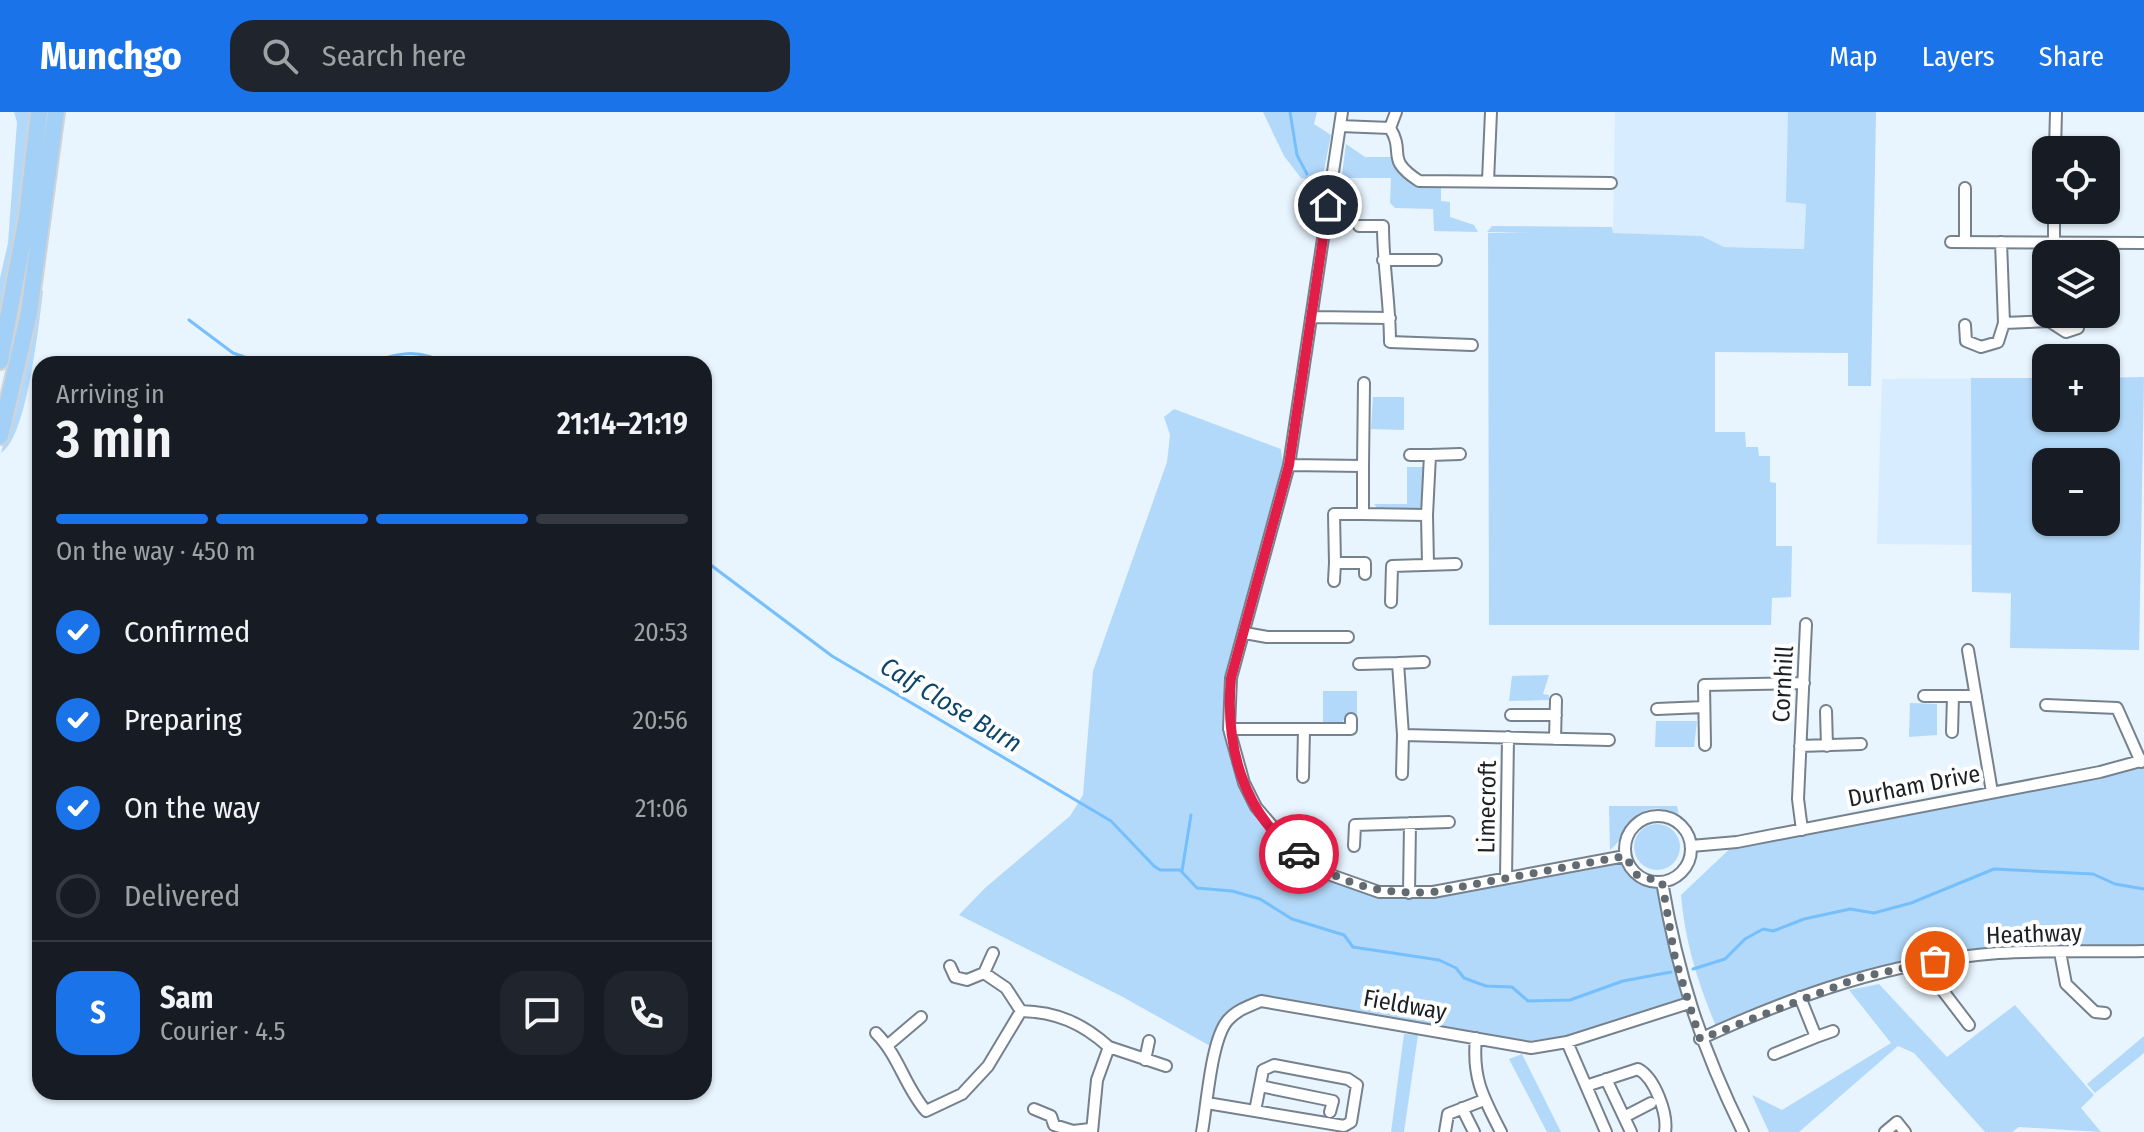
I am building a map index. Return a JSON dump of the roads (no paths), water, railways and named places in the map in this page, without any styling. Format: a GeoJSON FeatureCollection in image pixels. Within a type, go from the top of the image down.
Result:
{"type":"FeatureCollection","features":[{"type":"Feature","properties":{"kind":"highway"},"geometry":{"type":"LineString","coordinates":[[0,361],[25,232],[39,112]]}},
{"type":"Feature","properties":{"kind":"highway"},"geometry":{"type":"LineString","coordinates":[[0,436],[29,313],[56,112]]}},
{"type":"Feature","properties":{"kind":"street"},"geometry":{"type":"LineString","coordinates":[[1342,112],[1289,465],[1231,678],[1229,729],[1235,759],[1256,807],[1291,848],[1328,874],[1357,887],[1409,893],[1625,856]]}},
{"type":"Feature","properties":{"kind":"street"},"geometry":{"type":"LineString","coordinates":[[1390,128],[1396,112]]}},
{"type":"Feature","properties":{"kind":"street"},"geometry":{"type":"LineString","coordinates":[[1488,181],[1491,112]]}},
{"type":"Feature","properties":{"kind":"street"},"geometry":{"type":"LineString","coordinates":[[2055,136],[2056,112]]}},
{"type":"Feature","properties":{"kind":"street"},"geometry":{"type":"LineString","coordinates":[[1340,126],[1390,128]]}},
{"type":"Feature","properties":{"kind":"street"},"geometry":{"type":"LineString","coordinates":[[1390,128],[1396,138],[1396,158],[1400,168],[1419,181],[1611,183]]}},
{"type":"Feature","properties":{"kind":"street"},"geometry":{"type":"LineString","coordinates":[[1965,188],[1965,242]]}},
{"type":"Feature","properties":{"kind":"street"},"geometry":{"type":"LineString","coordinates":[[1359,226],[1383,226],[1383,260],[1391,297],[1390,342],[1472,345]]}},
{"type":"Feature","properties":{"kind":"street"},"geometry":{"type":"LineString","coordinates":[[1951,242],[2032,242]]}},
{"type":"Feature","properties":{"kind":"street"},"geometry":{"type":"LineString","coordinates":[[1965,325],[1966,341],[1981,347],[1998,342],[2004,323],[2001,242]]}},
{"type":"Feature","properties":{"kind":"street"},"geometry":{"type":"LineString","coordinates":[[2120,243],[2144,243]]}},
{"type":"Feature","properties":{"kind":"street"},"geometry":{"type":"LineString","coordinates":[[1383,260],[1436,260]]}},
{"type":"Feature","properties":{"kind":"street"},"geometry":{"type":"LineString","coordinates":[[1311,317],[1390,318]]}},
{"type":"Feature","properties":{"kind":"street"},"geometry":{"type":"LineString","coordinates":[[2004,323],[2032,322]]}},
{"type":"Feature","properties":{"kind":"street"},"geometry":{"type":"LineString","coordinates":[[2060,328],[2066,332],[2078,328]]}},
{"type":"Feature","properties":{"kind":"street"},"geometry":{"type":"LineString","coordinates":[[1363,514],[1360,410],[1364,383]]}},
{"type":"Feature","properties":{"kind":"street"},"geometry":{"type":"LineString","coordinates":[[1410,455],[1460,454]]}},
{"type":"Feature","properties":{"kind":"street"},"geometry":{"type":"LineString","coordinates":[[1428,565],[1430,455]]}},
{"type":"Feature","properties":{"kind":"street"},"geometry":{"type":"LineString","coordinates":[[1289,465],[1363,466]]}},
{"type":"Feature","properties":{"kind":"street"},"geometry":{"type":"LineString","coordinates":[[1334,581],[1334,514],[1427,515]]}},
{"type":"Feature","properties":{"kind":"street"},"geometry":{"type":"LineString","coordinates":[[1335,563],[1365,563],[1365,574]]}},
{"type":"Feature","properties":{"kind":"street"},"geometry":{"type":"LineString","coordinates":[[1391,602],[1392,566],[1456,564]]}},
{"type":"Feature","properties":{"kind":"street","name":"Cornhill"},"geometry":{"type":"LineString","coordinates":[[1802,830],[1798,799],[1806,624]]}},
{"type":"Feature","properties":{"kind":"street"},"geometry":{"type":"LineString","coordinates":[[1245,633],[1267,637],[1348,637]]}},
{"type":"Feature","properties":{"kind":"street"},"geometry":{"type":"LineString","coordinates":[[1968,650],[1992,792]]}},
{"type":"Feature","properties":{"kind":"street"},"geometry":{"type":"LineString","coordinates":[[1359,664],[1424,662]]}},
{"type":"Feature","properties":{"kind":"street"},"geometry":{"type":"LineString","coordinates":[[1398,663],[1403,735],[1402,774]]}},
{"type":"Feature","properties":{"kind":"street"},"geometry":{"type":"LineString","coordinates":[[1705,745],[1704,685],[1804,683]]}},
{"type":"Feature","properties":{"kind":"street"},"geometry":{"type":"LineString","coordinates":[[1924,696],[1976,696]]}},
{"type":"Feature","properties":{"kind":"street"},"geometry":{"type":"LineString","coordinates":[[1952,732],[1953,696]]}},
{"type":"Feature","properties":{"kind":"street"},"geometry":{"type":"LineString","coordinates":[[1555,739],[1556,700]]}},
{"type":"Feature","properties":{"kind":"street"},"geometry":{"type":"LineString","coordinates":[[2046,705],[2117,708],[2142,761]]}},
{"type":"Feature","properties":{"kind":"street"},"geometry":{"type":"LineString","coordinates":[[1657,709],[1704,707]]}},
{"type":"Feature","properties":{"kind":"street","name":"Cornhill"},"geometry":{"type":"LineString","coordinates":[[1826,711],[1827,746]]}},
{"type":"Feature","properties":{"kind":"street"},"geometry":{"type":"LineString","coordinates":[[1511,715],[1556,715]]}},
{"type":"Feature","properties":{"kind":"street"},"geometry":{"type":"LineString","coordinates":[[1229,729],[1351,729],[1351,719]]}},
{"type":"Feature","properties":{"kind":"street"},"geometry":{"type":"LineString","coordinates":[[1303,777],[1304,729]]}},
{"type":"Feature","properties":{"kind":"street","name":"Limecroft"},"geometry":{"type":"LineString","coordinates":[[1403,735],[1609,740]]}},
{"type":"Feature","properties":{"kind":"street","name":"Limecroft"},"geometry":{"type":"LineString","coordinates":[[1506,878],[1508,737]]}},
{"type":"Feature","properties":{"kind":"street","name":"Cornhill"},"geometry":{"type":"LineString","coordinates":[[1800,746],[1861,744]]}},
{"type":"Feature","properties":{"kind":"street","name":"Durham Drive"},"geometry":{"type":"LineString","coordinates":[[1691,846],[1737,842],[1802,830],[2142,761]]}},
{"type":"Feature","properties":{"kind":"street"},"geometry":{"type":"LineString","coordinates":[[1354,846],[1355,811]]}},
{"type":"Feature","properties":{"kind":"street"},"geometry":{"type":"LineString","coordinates":[[1650,817],[1677,822],[1691,846],[1684,870],[1662,882],[1637,875],[1625,856],[1628,833],[1650,817]]}},
{"type":"Feature","properties":{"kind":"street"},"geometry":{"type":"LineString","coordinates":[[1355,825],[1449,822]]}},
{"type":"Feature","properties":{"kind":"street"},"geometry":{"type":"LineString","coordinates":[[1409,893],[1410,823]]}},
{"type":"Feature","properties":{"kind":"street"},"geometry":{"type":"LineString","coordinates":[[1662,882],[1675,958],[1700,1039],[1743,1132]]}},
{"type":"Feature","properties":{"kind":"street","name":"Heathway"},"geometry":{"type":"LineString","coordinates":[[1700,1039],[1800,997],[1858,978],[1935,961],[1995,954],[2144,951]]}},
{"type":"Feature","properties":{"kind":"street"},"geometry":{"type":"LineString","coordinates":[[2060,952],[2066,984],[2095,1012],[2105,1013]]}},
{"type":"Feature","properties":{"kind":"street"},"geometry":{"type":"LineString","coordinates":[[950,966],[955,977],[967,980],[984,973],[993,953]]}},
{"type":"Feature","properties":{"kind":"street"},"geometry":{"type":"LineString","coordinates":[[1935,961],[1940,987],[1969,1025]]}},
{"type":"Feature","properties":{"kind":"street"},"geometry":{"type":"LineString","coordinates":[[984,973],[1006,988],[1021,1011]]}},
{"type":"Feature","properties":{"kind":"street"},"geometry":{"type":"LineString","coordinates":[[1800,997],[1816,1037]]}},
{"type":"Feature","properties":{"kind":"street","name":"Fieldway"},"geometry":{"type":"LineString","coordinates":[[1202,1132],[1217,1047],[1226,1023],[1241,1009],[1261,1001],[1531,1048],[1567,1042],[1689,1003]]}},
{"type":"Feature","properties":{"kind":"street"},"geometry":{"type":"LineString","coordinates":[[1021,1011],[1043,1012],[1072,1020],[1109,1047],[1166,1066]]}},
{"type":"Feature","properties":{"kind":"street"},"geometry":{"type":"LineString","coordinates":[[926,1111],[962,1094],[988,1066],[1021,1011]]}},
{"type":"Feature","properties":{"kind":"street"},"geometry":{"type":"LineString","coordinates":[[888,1045],[921,1017]]}},
{"type":"Feature","properties":{"kind":"street"},"geometry":{"type":"LineString","coordinates":[[1789,1063],[1779,1052],[1833,1031]]}},
{"type":"Feature","properties":{"kind":"street"},"geometry":{"type":"LineString","coordinates":[[876,1033],[888,1045],[915,1098],[926,1111],[928,1124]]}},
{"type":"Feature","properties":{"kind":"street"},"geometry":{"type":"LineString","coordinates":[[1476,1038],[1473,1068],[1484,1100],[1501,1132]]}},
{"type":"Feature","properties":{"kind":"street"},"geometry":{"type":"LineString","coordinates":[[1145,1060],[1149,1041]]}},
{"type":"Feature","properties":{"kind":"street"},"geometry":{"type":"LineString","coordinates":[[1567,1042],[1606,1132]]}},
{"type":"Feature","properties":{"kind":"street"},"geometry":{"type":"LineString","coordinates":[[1044,1132],[1047,1125],[1073,1131],[1091,1130],[1097,1080],[1109,1047]]}},
{"type":"Feature","properties":{"kind":"street"},"geometry":{"type":"LineString","coordinates":[[1207,1103],[1344,1126],[1351,1122],[1357,1085],[1348,1079],[1274,1065],[1263,1070],[1255,1111]]}},
{"type":"Feature","properties":{"kind":"street"},"geometry":{"type":"LineString","coordinates":[[1586,1086],[1638,1069],[1647,1074],[1666,1117],[1665,1132]]}},
{"type":"Feature","properties":{"kind":"street"},"geometry":{"type":"LineString","coordinates":[[1606,1079],[1631,1132]]}},
{"type":"Feature","properties":{"kind":"street"},"geometry":{"type":"LineString","coordinates":[[1260,1086],[1333,1101],[1330,1112]]}},
{"type":"Feature","properties":{"kind":"street"},"geometry":{"type":"LineString","coordinates":[[1445,1132],[1448,1114],[1484,1100]]}},
{"type":"Feature","properties":{"kind":"street"},"geometry":{"type":"LineString","coordinates":[[1624,1117],[1651,1103]]}},
{"type":"Feature","properties":{"kind":"street"},"geometry":{"type":"LineString","coordinates":[[1462,1108],[1474,1132]]}},
{"type":"Feature","properties":{"kind":"street"},"geometry":{"type":"LineString","coordinates":[[1034,1109],[1051,1116],[1054,1125]]}},
{"type":"Feature","properties":{"kind":"street"},"geometry":{"type":"LineString","coordinates":[[1885,1132],[1901,1119],[1905,1132]]}},
{"type":"Feature","properties":{"kind":"waterway"},"geometry":{"type":"LineString","coordinates":[[1290,112],[1297,155],[1307,174]]}},
{"type":"Feature","properties":{"kind":"waterway","name":"Calf Close Burn"},"geometry":{"type":"LineString","coordinates":[[189,320],[241,356]]}},
{"type":"Feature","properties":{"kind":"waterway","name":"Calf Close Burn"},"geometry":{"type":"LineString","coordinates":[[392,356],[427,356]]}},
{"type":"Feature","properties":{"kind":"waterway","name":"Calf Close Burn"},"geometry":{"type":"LineString","coordinates":[[712,566],[832,656],[1111,821],[1154,866],[1160,870],[1180,870],[1197,888],[1232,891],[1260,899],[1292,919],[1344,935],[1353,947],[1439,960],[1456,968],[1464,978],[1486,986],[1512,987],[1528,1001],[1570,1000],[1623,981],[1671,972]]}},
{"type":"Feature","properties":{"kind":"waterway","name":"Calf Close Burn"},"geometry":{"type":"LineString","coordinates":[[1182,871],[1191,815]]}},
{"type":"Feature","properties":{"kind":"waterway","name":"Calf Close Burn"},"geometry":{"type":"LineString","coordinates":[[1693,969],[1725,959],[1745,939],[1763,929],[1773,931],[1804,919],[1850,909],[1874,913],[1911,903],[1994,869],[2093,874],[2115,884],[2144,889]]}}]}
